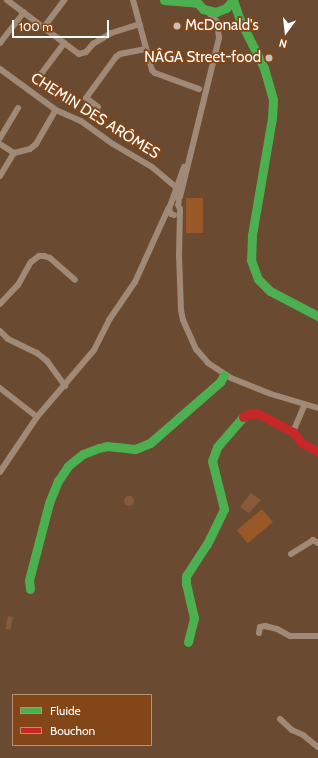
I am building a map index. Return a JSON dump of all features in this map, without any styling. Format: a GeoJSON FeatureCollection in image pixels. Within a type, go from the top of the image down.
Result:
{"type":"FeatureCollection","features":[{"type":"Feature","properties":{"kind":"street"},"geometry":{"type":"LineString","coordinates":[[8,0],[79,54],[86,52],[93,44],[110,33],[140,24]]}},
{"type":"Feature","properties":{"kind":"street"},"geometry":{"type":"LineString","coordinates":[[44,27],[64,0]]}},
{"type":"Feature","properties":{"kind":"street"},"geometry":{"type":"LineString","coordinates":[[134,0],[152,70],[155,73],[199,89]]}},
{"type":"Feature","properties":{"kind":"street"},"geometry":{"type":"LineString","coordinates":[[164,0],[174,2],[196,2],[207,11],[216,22],[219,38],[188,156],[178,203]]}},
{"type":"Feature","properties":{"kind":"street"},"geometry":{"type":"LineString","coordinates":[[216,22],[221,11],[233,0],[240,20],[264,68],[273,100],[272,118],[252,240],[251,260],[258,279],[270,291],[318,316]]}},
{"type":"Feature","properties":{"kind":"street"},"geometry":{"type":"LineString","coordinates":[[207,11],[221,11],[240,20]]}},
{"type":"Feature","properties":{"kind":"street"},"geometry":{"type":"LineString","coordinates":[[0,43],[24,12]]}},
{"type":"Feature","properties":{"kind":"street"},"geometry":{"type":"LineString","coordinates":[[41,74],[64,43]]}},
{"type":"Feature","properties":{"kind":"street"},"geometry":{"type":"LineString","coordinates":[[98,107],[86,98],[116,57],[120,54],[146,49]]}},
{"type":"Feature","properties":{"kind":"street","name":"CHEMIN DES ARÔMES"},"geometry":{"type":"LineString","coordinates":[[0,69],[56,110],[81,121],[113,144],[144,161],[176,187]]}},
{"type":"Feature","properties":{"kind":"street"},"geometry":{"type":"LineString","coordinates":[[0,138],[18,108]]}},
{"type":"Feature","properties":{"kind":"street"},"geometry":{"type":"LineString","coordinates":[[0,144],[14,153],[23,152],[36,144],[56,110]]}},
{"type":"Feature","properties":{"kind":"street"},"geometry":{"type":"LineString","coordinates":[[0,176],[14,153]]}},
{"type":"Feature","properties":{"kind":"street"},"geometry":{"type":"LineString","coordinates":[[0,472],[37,417],[94,350],[108,320],[135,282],[170,206],[188,156]]}},
{"type":"Feature","properties":{"kind":"street"},"geometry":{"type":"LineString","coordinates":[[162,224],[180,208],[176,187]]}},
{"type":"Feature","properties":{"kind":"street"},"geometry":{"type":"LineString","coordinates":[[170,206],[178,203]]}},
{"type":"Feature","properties":{"kind":"street"},"geometry":{"type":"LineString","coordinates":[[170,206],[169,212],[175,214]]}},
{"type":"Feature","properties":{"kind":"street"},"geometry":{"type":"LineString","coordinates":[[175,214],[178,225],[180,299],[183,320],[194,345],[202,357],[224,375],[262,391],[318,408]]}},
{"type":"Feature","properties":{"kind":"street"},"geometry":{"type":"LineString","coordinates":[[0,304],[18,285],[31,262],[39,256],[50,258],[75,280]]}},
{"type":"Feature","properties":{"kind":"street"},"geometry":{"type":"LineString","coordinates":[[0,331],[8,339],[37,353],[47,361],[64,386]]}},
{"type":"Feature","properties":{"kind":"street"},"geometry":{"type":"LineString","coordinates":[[30,589],[29,580],[49,503],[58,481],[68,466],[83,454],[99,448],[107,446],[135,449],[150,443],[220,382],[224,375]]}},
{"type":"Feature","properties":{"kind":"street"},"geometry":{"type":"LineString","coordinates":[[0,388],[37,417]]}},
{"type":"Feature","properties":{"kind":"street"},"geometry":{"type":"LineString","coordinates":[[293,432],[305,404]]}},
{"type":"Feature","properties":{"kind":"street"},"geometry":{"type":"LineString","coordinates":[[188,642],[194,618],[186,584],[186,576],[207,544],[224,510],[212,461],[214,451],[249,414],[263,414],[293,432],[302,443],[318,452]]}},
{"type":"Feature","properties":{"kind":"street"},"geometry":{"type":"LineString","coordinates":[[291,554],[313,540],[318,543]]}},
{"type":"Feature","properties":{"kind":"street"},"geometry":{"type":"LineString","coordinates":[[259,633],[260,627],[265,626],[277,629],[290,636],[318,636]]}},
{"type":"Feature","properties":{"kind":"street"},"geometry":{"type":"LineString","coordinates":[[280,719],[292,730],[303,735],[318,747]]}},
{"type":"Feature","properties":{"kind":"shaded area"},"geometry":{"type":"Polygon","coordinates":[[[186,198],[203,198],[203,233],[186,233],[186,198]]]}},
{"type":"Feature","properties":{"kind":"shaded area"},"geometry":{"type":"Polygon","coordinates":[[[251,493],[261,500],[249,513],[240,507],[251,493]]]}},
{"type":"Feature","properties":{"kind":"shaded area"},"geometry":{"type":"Polygon","coordinates":[[[127,496],[131,496],[133,497],[133,505],[127,506],[124,503],[124,499],[127,496]]]}},
{"type":"Feature","properties":{"kind":"shaded area"},"geometry":{"type":"Polygon","coordinates":[[[262,509],[273,522],[248,543],[237,530],[262,509]]]}},
{"type":"Feature","properties":{"kind":"shaded area"},"geometry":{"type":"Polygon","coordinates":[[[8,616],[13,617],[10,630],[6,629],[8,616]]]}},
{"type":"Feature","properties":{"kind":"traffic: fast"},"geometry":{"type":"LineString","coordinates":[[164,0],[197,3]]}},
{"type":"Feature","properties":{"kind":"traffic: fast"},"geometry":{"type":"LineString","coordinates":[[195,0],[203,9],[216,12],[226,8],[233,0]]}},
{"type":"Feature","properties":{"kind":"traffic: fast"},"geometry":{"type":"LineString","coordinates":[[233,0],[240,20],[264,68],[273,100],[272,118],[252,235],[251,260],[258,279],[270,291],[318,316]]}},
{"type":"Feature","properties":{"kind":"traffic: fast"},"geometry":{"type":"LineString","coordinates":[[30,589],[29,580],[49,503],[58,481],[68,466],[83,454],[99,448],[107,446],[135,449],[150,443],[220,382],[224,375]]}},
{"type":"Feature","properties":{"kind":"traffic: fast"},"geometry":{"type":"LineString","coordinates":[[188,642],[194,618],[186,584],[186,576],[207,544],[224,509],[212,461],[217,447],[243,417]]}},
{"type":"Feature","properties":{"kind":"traffic: jam"},"geometry":{"type":"LineString","coordinates":[[243,417],[245,415],[257,413],[293,432],[302,443],[318,452]]}},
{"type":"Feature","properties":{"kind":"place","name":"McDonald's"},"geometry":{"type":"Point","coordinates":[177,26]}},
{"type":"Feature","properties":{"kind":"place","name":"NÂGA Street-food"},"geometry":{"type":"Point","coordinates":[269,58]}}]}
